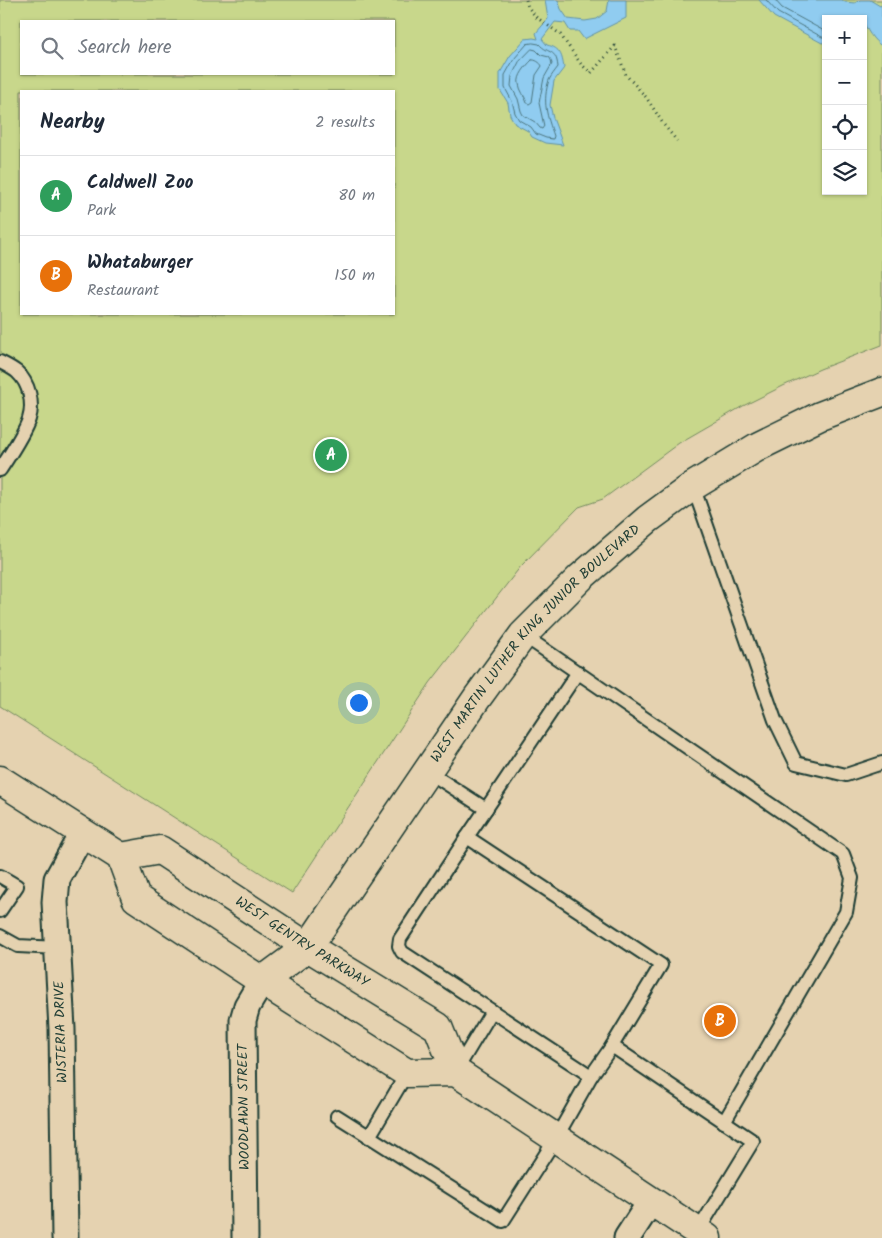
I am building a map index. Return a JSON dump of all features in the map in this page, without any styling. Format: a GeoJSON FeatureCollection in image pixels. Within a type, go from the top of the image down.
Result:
{"type":"FeatureCollection","features":[{"type":"Feature","properties":{"kind":"main road","name":"WEST MARTIN LUTHER KING JUNIOR BOULEVARD"},"geometry":{"type":"LineString","coordinates":[[262,981],[308,947],[477,698],[523,635],[581,577],[648,519],[693,486],[759,446],[820,416],[882,392]]}},
{"type":"Feature","properties":{"kind":"main road"},"geometry":{"type":"LineString","coordinates":[[0,780],[121,857],[136,898],[262,981],[407,1073],[456,1072],[702,1235]]}},
{"type":"Feature","properties":{"kind":"main road","name":"WEST GENTRY PARKWAY"},"geometry":{"type":"LineString","coordinates":[[121,857],[160,850],[308,947],[438,1027],[456,1072]]}},
{"type":"Feature","properties":{"kind":"street","name":"WISTERIA DRIVE"},"geometry":{"type":"LineString","coordinates":[[65,1238],[62,1029],[55,902],[57,879],[82,832]]}},
{"type":"Feature","properties":{"kind":"street","name":"WOODLAWN STREET"},"geometry":{"type":"LineString","coordinates":[[245,1238],[243,1020],[247,1006],[262,981]]}},
{"type":"Feature","properties":{"kind":"street"},"geometry":{"type":"LineString","coordinates":[[626,1238],[650,1201]]}},
{"type":"Feature","properties":{"kind":"lane"},"geometry":{"type":"LineString","coordinates":[[0,362],[16,370],[24,379],[29,391],[31,406],[29,419],[23,432],[0,470]]}},
{"type":"Feature","properties":{"kind":"lane"},"geometry":{"type":"LineString","coordinates":[[693,486],[775,720],[796,763],[846,775],[882,763]]}},
{"type":"Feature","properties":{"kind":"lane"},"geometry":{"type":"LineString","coordinates":[[523,635],[844,854],[852,878],[846,912],[724,1122]]}},
{"type":"Feature","properties":{"kind":"lane"},"geometry":{"type":"LineString","coordinates":[[578,672],[400,939],[399,946],[402,952],[592,1076]]}},
{"type":"Feature","properties":{"kind":"lane"},"geometry":{"type":"LineString","coordinates":[[427,771],[486,809]]}},
{"type":"Feature","properties":{"kind":"lane"},"geometry":{"type":"LineString","coordinates":[[336,1116],[503,1221],[662,965],[467,837]]}},
{"type":"Feature","properties":{"kind":"lane"},"geometry":{"type":"LineString","coordinates":[[0,876],[17,886],[0,911]]}},
{"type":"Feature","properties":{"kind":"lane"},"geometry":{"type":"LineString","coordinates":[[0,936],[18,946],[58,948]]}},
{"type":"Feature","properties":{"kind":"lane"},"geometry":{"type":"LineString","coordinates":[[456,1072],[492,1011]]}},
{"type":"Feature","properties":{"kind":"lane"},"geometry":{"type":"LineString","coordinates":[[612,1046],[753,1141],[702,1235]]}},
{"type":"Feature","properties":{"kind":"lane"},"geometry":{"type":"LineString","coordinates":[[369,1137],[407,1073]]}},
{"type":"Feature","properties":{"kind":"path"},"geometry":{"type":"LineString","coordinates":[[526,0],[528,7],[536,17],[560,34],[580,64],[591,73],[615,46],[626,75],[646,97],[676,141]]}},
{"type":"Feature","properties":{"kind":"green space"},"geometry":{"type":"Polygon","coordinates":[[[0,0],[882,0],[882,345],[820,369],[743,406],[679,443],[603,499],[579,507],[521,566],[430,683],[292,893],[0,706],[0,0]]]}},
{"type":"Feature","properties":{"kind":"water"},"geometry":{"type":"Polygon","coordinates":[[[545,0],[558,0],[561,9],[568,19],[585,21],[597,19],[607,11],[609,0],[626,0],[626,18],[584,39],[578,31],[570,31],[565,23],[555,22],[542,39],[547,45],[558,50],[564,68],[554,81],[550,105],[563,145],[545,143],[532,137],[528,131],[515,124],[510,115],[508,103],[500,90],[500,73],[510,56],[525,39],[538,39],[536,33],[548,19],[545,0]]]}},
{"type":"Feature","properties":{"kind":"water"},"geometry":{"type":"Polygon","coordinates":[[[759,0],[842,0],[855,3],[860,0],[870,0],[880,6],[882,5],[882,46],[870,34],[867,28],[867,15],[822,15],[822,43],[774,17],[759,0]]]}},
{"type":"Feature","properties":{"kind":"place","name":"Caldwell Zoo"},"geometry":{"type":"Point","coordinates":[331,455]}},
{"type":"Feature","properties":{"kind":"place","name":"Whataburger"},"geometry":{"type":"Point","coordinates":[720,1021]}}]}
